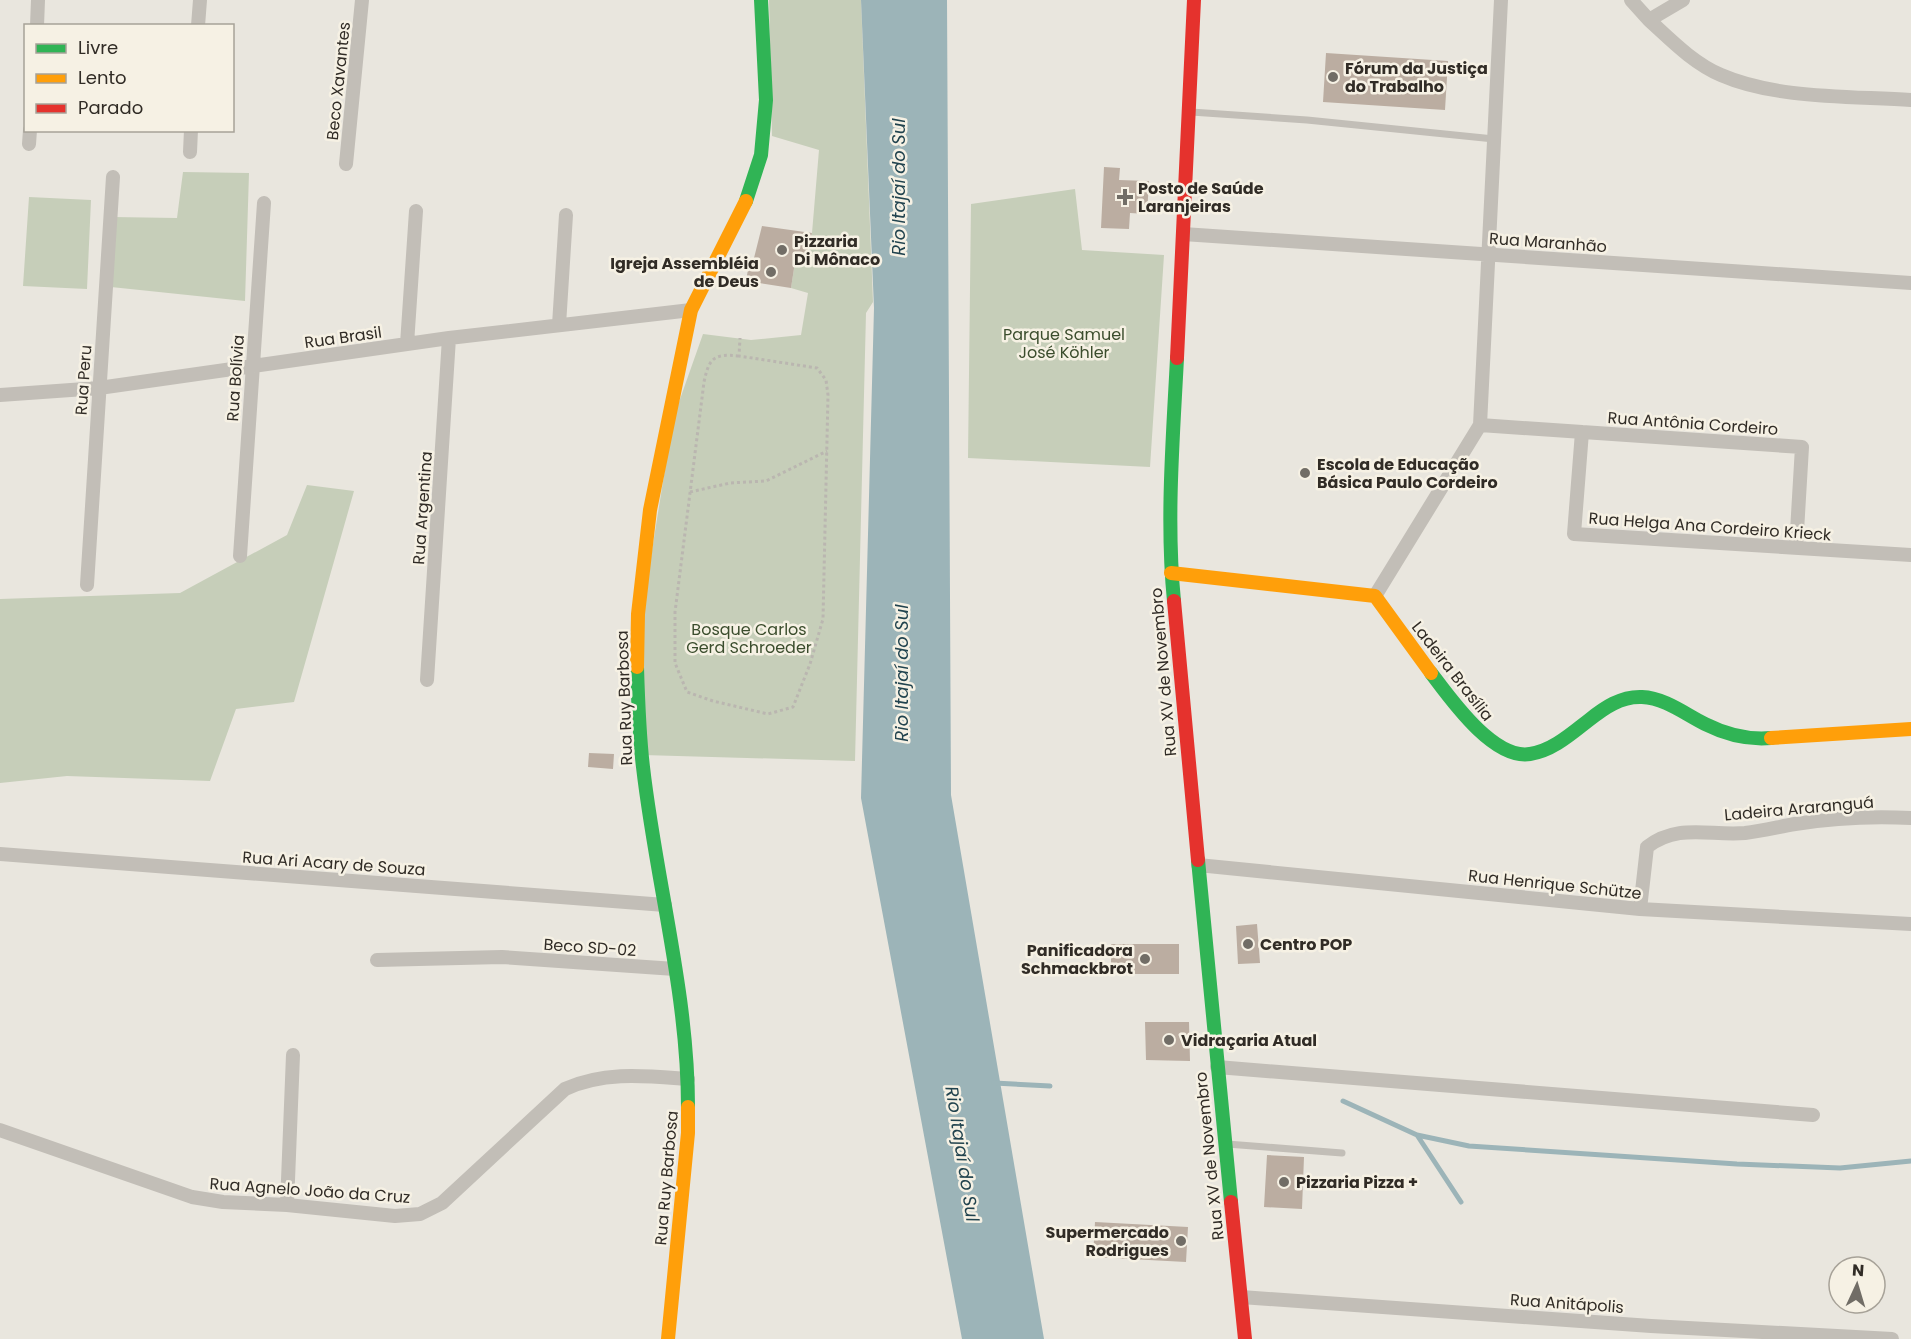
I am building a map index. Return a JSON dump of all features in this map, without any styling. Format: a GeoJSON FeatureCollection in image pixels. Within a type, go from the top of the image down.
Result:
{"type":"FeatureCollection","features":[{"type":"Feature","properties":{"kind":"main road","name":"Rua Ruy Barbosa"},"geometry":{"type":"LineString","coordinates":[[668,1339],[688,1133],[688,1079],[675,969],[643,767],[637,668],[638,614],[650,510],[691,310],[745,204],[761,155],[766,100],[761,0]]}},
{"type":"Feature","properties":{"kind":"main road","name":"Rua XV de Novembro"},"geometry":{"type":"LineString","coordinates":[[1194,0],[1172,457],[1171,573],[1197,865],[1245,1339]]}},
{"type":"Feature","properties":{"kind":"main road"},"geometry":{"type":"LineString","coordinates":[[1171,573],[1375,596]]}},
{"type":"Feature","properties":{"kind":"main road","name":"Ladeira Brasília"},"geometry":{"type":"LineString","coordinates":[[1375,596],[1472,724],[1495,745],[1513,754],[1536,753],[1549,748],[1567,739],[1611,705],[1634,697],[1658,701],[1714,729],[1752,738],[1783,739],[1911,729]]}},
{"type":"Feature","properties":{"kind":"street"},"geometry":{"type":"LineString","coordinates":[[37,24],[38,0]]}},
{"type":"Feature","properties":{"kind":"street"},"geometry":{"type":"LineString","coordinates":[[198,24],[200,0]]}},
{"type":"Feature","properties":{"kind":"street","name":"Beco Xavantes"},"geometry":{"type":"LineString","coordinates":[[346,164],[362,0]]}},
{"type":"Feature","properties":{"kind":"street"},"geometry":{"type":"LineString","coordinates":[[1375,596],[1480,425],[1501,0]]}},
{"type":"Feature","properties":{"kind":"street"},"geometry":{"type":"LineString","coordinates":[[1631,0],[1649,20],[1701,64],[1746,84],[1804,92],[1911,100]]}},
{"type":"Feature","properties":{"kind":"street"},"geometry":{"type":"LineString","coordinates":[[1649,20],[1683,0]]}},
{"type":"Feature","properties":{"kind":"street"},"geometry":{"type":"LineString","coordinates":[[190,152],[191,132]]}},
{"type":"Feature","properties":{"kind":"street","name":"Rua Peru"},"geometry":{"type":"LineString","coordinates":[[87,585],[113,177]]}},
{"type":"Feature","properties":{"kind":"street","name":"Rua Bolívia"},"geometry":{"type":"LineString","coordinates":[[240,556],[264,203]]}},
{"type":"Feature","properties":{"kind":"street"},"geometry":{"type":"LineString","coordinates":[[407,344],[416,211]]}},
{"type":"Feature","properties":{"kind":"street"},"geometry":{"type":"LineString","coordinates":[[559,325],[566,215]]}},
{"type":"Feature","properties":{"kind":"street","name":"Rua Maranhão"},"geometry":{"type":"LineString","coordinates":[[1183,234],[1911,284]]}},
{"type":"Feature","properties":{"kind":"street","name":"Rua Brasil"},"geometry":{"type":"LineString","coordinates":[[0,395],[99,388],[449,338],[691,310]]}},
{"type":"Feature","properties":{"kind":"street","name":"Rua Argentina"},"geometry":{"type":"LineString","coordinates":[[427,680],[449,338]]}},
{"type":"Feature","properties":{"kind":"street","name":"Rua Antônia Cordeiro"},"geometry":{"type":"LineString","coordinates":[[1480,425],[1802,447],[1796,548]]}},
{"type":"Feature","properties":{"kind":"street","name":"Rua Helga Ana Cordeiro Krieck"},"geometry":{"type":"LineString","coordinates":[[1582,432],[1574,534],[1911,555]]}},
{"type":"Feature","properties":{"kind":"street","name":"Ladeira Araranguá"},"geometry":{"type":"LineString","coordinates":[[1640,909],[1647,847],[1670,834],[1701,830],[1741,833],[1856,818],[1911,818]]}},
{"type":"Feature","properties":{"kind":"street","name":"Rua Ari Acary de Souza"},"geometry":{"type":"LineString","coordinates":[[0,854],[665,905]]}},
{"type":"Feature","properties":{"kind":"street","name":"Rua Henrique Schütze"},"geometry":{"type":"LineString","coordinates":[[1197,865],[1640,909],[1911,924]]}},
{"type":"Feature","properties":{"kind":"street","name":"Beco SD-02"},"geometry":{"type":"LineString","coordinates":[[377,960],[502,957],[675,969]]}},
{"type":"Feature","properties":{"kind":"street"},"geometry":{"type":"LineString","coordinates":[[286,1205],[293,1055]]}},
{"type":"Feature","properties":{"kind":"street"},"geometry":{"type":"LineString","coordinates":[[1217,1067],[1813,1115]]}},
{"type":"Feature","properties":{"kind":"street","name":"Rua Agnelo João da Cruz"},"geometry":{"type":"LineString","coordinates":[[0,1130],[192,1197],[223,1202],[286,1205],[395,1216],[420,1214],[442,1203],[565,1089],[584,1080],[610,1076],[688,1079]]}},
{"type":"Feature","properties":{"kind":"street","name":"Rua Anitápolis"},"geometry":{"type":"LineString","coordinates":[[1241,1297],[1640,1325],[1892,1339]]}},
{"type":"Feature","properties":{"kind":"lane"},"geometry":{"type":"LineString","coordinates":[[1189,111],[1307,120],[1494,139]]}},
{"type":"Feature","properties":{"kind":"lane"},"geometry":{"type":"LineString","coordinates":[[1224,1144],[1342,1153]]}},
{"type":"Feature","properties":{"kind":"path"},"geometry":{"type":"LineString","coordinates":[[739,356],[740,338]]}},
{"type":"Feature","properties":{"kind":"path"},"geometry":{"type":"LineString","coordinates":[[739,356],[817,368],[826,380],[828,395],[823,619],[810,664],[793,707],[768,714],[713,701],[687,692],[675,663],[675,612],[699,414],[708,363],[716,357],[739,356]]}},
{"type":"Feature","properties":{"kind":"path"},"geometry":{"type":"LineString","coordinates":[[690,492],[730,483],[766,481],[827,452]]}},
{"type":"Feature","properties":{"kind":"green space","name":"Bosque Carlos Gerd Schroeder"},"geometry":{"type":"Polygon","coordinates":[[[769,0],[861,0],[873,302],[866,313],[855,761],[643,755],[642,613],[673,419],[703,334],[751,340],[801,335],[808,293],[791,288],[795,262],[805,263],[812,233],[819,150],[772,136],[769,0]]]}},
{"type":"Feature","properties":{"kind":"green space"},"geometry":{"type":"Polygon","coordinates":[[[183,172],[249,173],[245,301],[111,287],[113,217],[177,218],[183,172]]]}},
{"type":"Feature","properties":{"kind":"green space","name":"Parque Samuel José Köhler"},"geometry":{"type":"Polygon","coordinates":[[[1075,189],[1082,250],[1164,255],[1150,467],[968,458],[971,204],[1075,189]]]}},
{"type":"Feature","properties":{"kind":"green space"},"geometry":{"type":"Polygon","coordinates":[[[29,197],[91,200],[87,289],[23,286],[29,197]]]}},
{"type":"Feature","properties":{"kind":"green space"},"geometry":{"type":"Polygon","coordinates":[[[307,485],[354,491],[294,702],[236,709],[210,781],[67,776],[0,783],[0,599],[180,593],[287,535],[307,485]]]}},
{"type":"Feature","properties":{"kind":"water","name":"Rio Itajaí do Sul"},"geometry":{"type":"Polygon","coordinates":[[[861,0],[947,0],[951,795],[1044,1339],[962,1339],[861,798],[874,308],[861,0]]]}},
{"type":"Feature","properties":{"kind":"building"},"geometry":{"type":"Polygon","coordinates":[[[1326,53],[1448,61],[1445,110],[1323,102],[1326,53]]]}},
{"type":"Feature","properties":{"kind":"building","name":"Posto de Saúde Laranjeiras"},"geometry":{"type":"Polygon","coordinates":[[[1104,167],[1120,168],[1119,180],[1149,181],[1147,214],[1130,213],[1129,229],[1101,228],[1104,167]]]}},
{"type":"Feature","properties":{"kind":"building"},"geometry":{"type":"Polygon","coordinates":[[[762,226],[812,233],[805,263],[795,262],[791,288],[746,281],[750,258],[754,258],[762,226]]]}},
{"type":"Feature","properties":{"kind":"building"},"geometry":{"type":"Polygon","coordinates":[[[589,753],[614,754],[613,769],[588,767],[589,753]]]}},
{"type":"Feature","properties":{"kind":"building","name":"Centro POP"},"geometry":{"type":"Polygon","coordinates":[[[1257,924],[1260,963],[1238,964],[1236,926],[1257,924]]]}},
{"type":"Feature","properties":{"kind":"building","name":"Panificadora Schmackbrot"},"geometry":{"type":"Polygon","coordinates":[[[1111,944],[1179,944],[1179,974],[1111,974],[1111,944]]]}},
{"type":"Feature","properties":{"kind":"building"},"geometry":{"type":"Polygon","coordinates":[[[1145,1022],[1189,1022],[1190,1061],[1146,1060],[1145,1022]]]}},
{"type":"Feature","properties":{"kind":"building","name":"Pizzaria Pizza +"},"geometry":{"type":"Polygon","coordinates":[[[1267,1155],[1304,1157],[1302,1209],[1264,1207],[1267,1155]]]}},
{"type":"Feature","properties":{"kind":"building"},"geometry":{"type":"Polygon","coordinates":[[[1095,1222],[1188,1227],[1186,1262],[1093,1257],[1095,1222]]]}},
{"type":"Feature","properties":{"kind":"waterway"},"geometry":{"type":"LineString","coordinates":[[994,1083],[1050,1086]]}},
{"type":"Feature","properties":{"kind":"waterway"},"geometry":{"type":"LineString","coordinates":[[1343,1101],[1417,1135],[1461,1202]]}},
{"type":"Feature","properties":{"kind":"waterway"},"geometry":{"type":"LineString","coordinates":[[1417,1135],[1469,1146],[1737,1164],[1840,1168],[1911,1161]]}},
{"type":"Feature","properties":{"kind":"traffic: fast"},"geometry":{"type":"LineString","coordinates":[[746,201],[761,155],[766,100],[761,0]]}},
{"type":"Feature","properties":{"kind":"traffic: fast"},"geometry":{"type":"LineString","coordinates":[[1174,601],[1170,510],[1177,358]]}},
{"type":"Feature","properties":{"kind":"traffic: fast"},"geometry":{"type":"LineString","coordinates":[[637,667],[643,767],[683,1022],[688,1107]]}},
{"type":"Feature","properties":{"kind":"traffic: fast"},"geometry":{"type":"LineString","coordinates":[[1431,673],[1461,711],[1487,738],[1516,753],[1530,754],[1554,746],[1607,707],[1634,697],[1659,700],[1721,731],[1746,737],[1771,738]]}},
{"type":"Feature","properties":{"kind":"traffic: fast"},"geometry":{"type":"LineString","coordinates":[[1198,860],[1231,1202]]}},
{"type":"Feature","properties":{"kind":"traffic: slow"},"geometry":{"type":"LineString","coordinates":[[637,667],[638,614],[650,510],[691,310],[746,201]]}},
{"type":"Feature","properties":{"kind":"traffic: slow"},"geometry":{"type":"LineString","coordinates":[[1171,573],[1375,596],[1431,673]]}},
{"type":"Feature","properties":{"kind":"traffic: slow"},"geometry":{"type":"LineString","coordinates":[[1771,738],[1911,729]]}},
{"type":"Feature","properties":{"kind":"traffic: slow"},"geometry":{"type":"LineString","coordinates":[[668,1339],[688,1133],[688,1107]]}},
{"type":"Feature","properties":{"kind":"traffic: jam"},"geometry":{"type":"LineString","coordinates":[[1177,358],[1194,0]]}},
{"type":"Feature","properties":{"kind":"traffic: jam"},"geometry":{"type":"LineString","coordinates":[[1174,601],[1198,860]]}},
{"type":"Feature","properties":{"kind":"traffic: jam"},"geometry":{"type":"LineString","coordinates":[[1231,1202],[1245,1339]]}},
{"type":"Feature","properties":{"kind":"place","name":"Fórum da Justiça do Trabalho"},"geometry":{"type":"Point","coordinates":[1333,77]}},
{"type":"Feature","properties":{"kind":"place","name":"Posto de Saúde Laranjeiras"},"geometry":{"type":"Point","coordinates":[1125,197]}},
{"type":"Feature","properties":{"kind":"place","name":"Pizzaria Di Mônaco"},"geometry":{"type":"Point","coordinates":[782,250]}},
{"type":"Feature","properties":{"kind":"place","name":"Igreja Assembléia de Deus"},"geometry":{"type":"Point","coordinates":[771,272]}},
{"type":"Feature","properties":{"kind":"place","name":"Escola de Educação Básica Paulo Cordeiro"},"geometry":{"type":"Point","coordinates":[1305,473]}},
{"type":"Feature","properties":{"kind":"place","name":"Centro POP"},"geometry":{"type":"Point","coordinates":[1248,944]}},
{"type":"Feature","properties":{"kind":"place","name":"Panificadora Schmackbrot"},"geometry":{"type":"Point","coordinates":[1145,959]}},
{"type":"Feature","properties":{"kind":"place","name":"Vidraçaria Atual"},"geometry":{"type":"Point","coordinates":[1169,1040]}},
{"type":"Feature","properties":{"kind":"place","name":"Pizzaria Pizza +"},"geometry":{"type":"Point","coordinates":[1284,1182]}},
{"type":"Feature","properties":{"kind":"place","name":"Supermercado Rodrigues"},"geometry":{"type":"Point","coordinates":[1181,1241]}}]}
